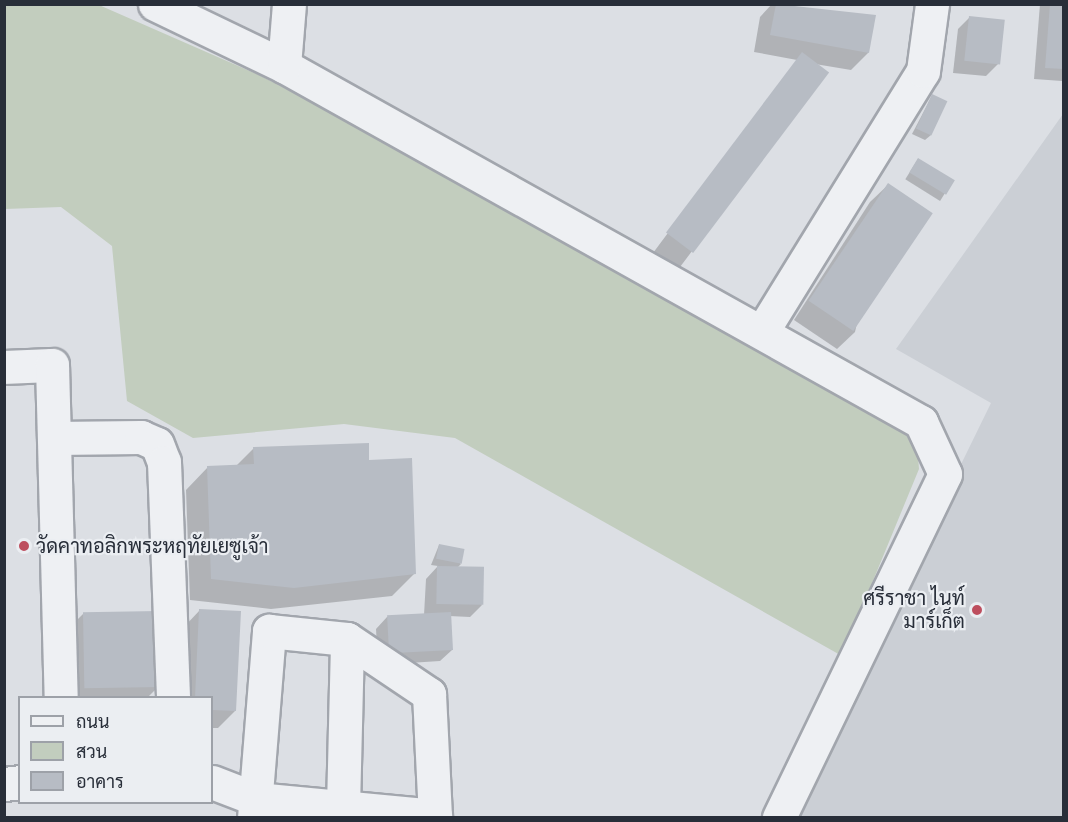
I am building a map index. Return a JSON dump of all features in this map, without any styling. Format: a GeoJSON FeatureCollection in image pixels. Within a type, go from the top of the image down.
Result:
{"type":"FeatureCollection","features":[{"type":"Feature","properties":{"kind":"street"},"geometry":{"type":"LineString","coordinates":[[155,4],[284,66],[764,330],[921,422],[945,474],[779,818]]}},
{"type":"Feature","properties":{"kind":"street"},"geometry":{"type":"LineString","coordinates":[[284,66],[290,4]]}},
{"type":"Feature","properties":{"kind":"street"},"geometry":{"type":"LineString","coordinates":[[764,330],[923,71],[932,4]]}},
{"type":"Feature","properties":{"kind":"street"},"geometry":{"type":"LineString","coordinates":[[4,367],[52,365],[60,696]]}},
{"type":"Feature","properties":{"kind":"street"},"geometry":{"type":"LineString","coordinates":[[54,438],[141,437],[157,444],[164,462],[173,696]]}},
{"type":"Feature","properties":{"kind":"street"},"geometry":{"type":"LineString","coordinates":[[213,783],[255,808],[343,807],[435,817],[429,694],[347,639],[269,631],[255,808]]}},
{"type":"Feature","properties":{"kind":"street"},"geometry":{"type":"LineString","coordinates":[[343,807],[347,639]]}},
{"type":"Feature","properties":{"kind":"shaded area","name":"ศรีราชา ไนท์ มาร์เก็ต"},"geometry":{"type":"Polygon","coordinates":[[[1063,114],[1063,817],[788,818],[991,403],[896,349],[1063,114]]]}},
{"type":"Feature","properties":{"kind":"green space"},"geometry":{"type":"Polygon","coordinates":[[[4,5],[99,5],[259,75],[672,287],[916,432],[919,469],[842,656],[455,438],[344,424],[193,438],[127,401],[112,246],[61,207],[5,209],[4,5]]]}},
{"type":"Feature","properties":{"kind":"building"},"geometry":{"type":"Polygon","coordinates":[[[776,4],[876,15],[869,53],[770,35],[776,4]]]}},
{"type":"Feature","properties":{"kind":"building"},"geometry":{"type":"Polygon","coordinates":[[[1050,4],[1064,4],[1064,69],[1045,68],[1050,4]]]}},
{"type":"Feature","properties":{"kind":"building"},"geometry":{"type":"Polygon","coordinates":[[[969,16],[1005,20],[1000,65],[964,61],[969,16]]]}},
{"type":"Feature","properties":{"kind":"building"},"geometry":{"type":"Polygon","coordinates":[[[802,52],[829,72],[693,253],[666,232],[802,52]]]}},
{"type":"Feature","properties":{"kind":"building"},"geometry":{"type":"Polygon","coordinates":[[[932,94],[947,101],[931,136],[916,128],[932,94]]]}},
{"type":"Feature","properties":{"kind":"building"},"geometry":{"type":"Polygon","coordinates":[[[918,158],[955,180],[946,195],[909,173],[918,158]]]}},
{"type":"Feature","properties":{"kind":"building"},"geometry":{"type":"Polygon","coordinates":[[[888,183],[933,213],[853,331],[809,301],[888,183]]]}},
{"type":"Feature","properties":{"kind":"building"},"geometry":{"type":"Polygon","coordinates":[[[369,443],[369,460],[412,458],[416,574],[294,588],[211,579],[207,466],[254,464],[253,447],[369,443]]]}},
{"type":"Feature","properties":{"kind":"building"},"geometry":{"type":"Polygon","coordinates":[[[439,544],[465,549],[462,564],[436,559],[439,544]]]}},
{"type":"Feature","properties":{"kind":"building"},"geometry":{"type":"Polygon","coordinates":[[[437,566],[484,567],[483,605],[436,604],[437,566]]]}},
{"type":"Feature","properties":{"kind":"building"},"geometry":{"type":"Polygon","coordinates":[[[199,609],[241,611],[236,711],[213,710],[213,696],[195,696],[199,609]]]}},
{"type":"Feature","properties":{"kind":"building"},"geometry":{"type":"Polygon","coordinates":[[[159,611],[160,687],[84,688],[83,612],[159,611]]]}},
{"type":"Feature","properties":{"kind":"building"},"geometry":{"type":"Polygon","coordinates":[[[451,612],[453,650],[389,653],[387,615],[451,612]]]}},
{"type":"Feature","properties":{"kind":"place","name":"วัดคาทอลิกพระหฤทัยเยซูเจ้า"},"geometry":{"type":"Point","coordinates":[24,546]}},
{"type":"Feature","properties":{"kind":"place","name":"ศรีราชา ไนท์ มาร์เก็ต"},"geometry":{"type":"Point","coordinates":[977,610]}}]}
